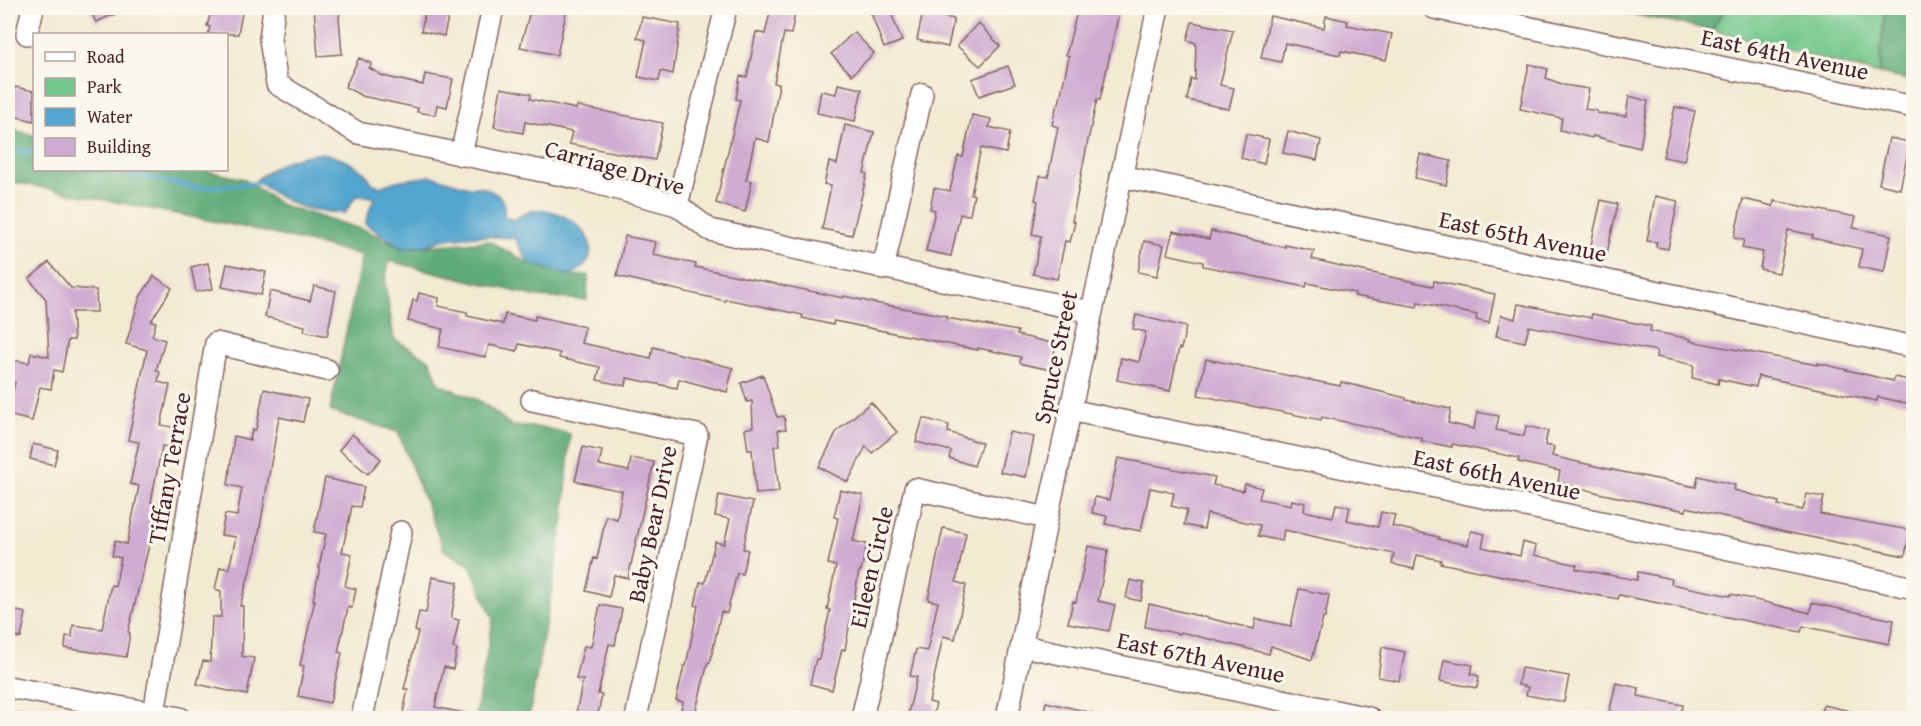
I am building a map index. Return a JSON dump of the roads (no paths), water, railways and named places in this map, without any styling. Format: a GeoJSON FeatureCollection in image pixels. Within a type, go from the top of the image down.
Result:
{"type":"FeatureCollection","features":[{"type":"Feature","properties":{"kind":"street"},"geometry":{"type":"LineString","coordinates":[[27,34],[33,8]]}},
{"type":"Feature","properties":{"kind":"street","name":"Carriage Drive"},"geometry":{"type":"LineString","coordinates":[[274,8],[270,39],[277,84],[358,133],[581,179],[677,205],[710,231],[1091,312]]}},
{"type":"Feature","properties":{"kind":"street"},"geometry":{"type":"LineString","coordinates":[[460,155],[493,8]]}},
{"type":"Feature","properties":{"kind":"street"},"geometry":{"type":"LineString","coordinates":[[677,205],[726,8]]}},
{"type":"Feature","properties":{"kind":"street","name":"Spruce Street"},"geometry":{"type":"LineString","coordinates":[[1007,718],[1047,518],[1158,8]]}},
{"type":"Feature","properties":{"kind":"street","name":"East 64th Avenue"},"geometry":{"type":"LineString","coordinates":[[1434,8],[1914,107]]}},
{"type":"Feature","properties":{"kind":"street"},"geometry":{"type":"LineString","coordinates":[[884,269],[922,94]]}},
{"type":"Feature","properties":{"kind":"street","name":"East 65th Avenue"},"geometry":{"type":"LineString","coordinates":[[1121,176],[1914,347]]}},
{"type":"Feature","properties":{"kind":"street","name":"Tiffany Terrace"},"geometry":{"type":"LineString","coordinates":[[154,713],[216,343],[327,370]]}},
{"type":"Feature","properties":{"kind":"street","name":"Baby Bear Drive"},"geometry":{"type":"LineString","coordinates":[[532,400],[697,435],[636,718]]}},
{"type":"Feature","properties":{"kind":"street","name":"East 66th Avenue"},"geometry":{"type":"LineString","coordinates":[[1070,410],[1914,588]]}},
{"type":"Feature","properties":{"kind":"street","name":"Eileen Circle"},"geometry":{"type":"LineString","coordinates":[[862,718],[915,489],[1047,518]]}},
{"type":"Feature","properties":{"kind":"street"},"geometry":{"type":"LineString","coordinates":[[362,718],[401,532]]}},
{"type":"Feature","properties":{"kind":"street","name":"East 67th Avenue"},"geometry":{"type":"LineString","coordinates":[[1023,646],[1369,718]]}},
{"type":"Feature","properties":{"kind":"street"},"geometry":{"type":"LineString","coordinates":[[8,687],[180,718]]}},
{"type":"Feature","properties":{"kind":"water"},"geometry":{"type":"Polygon","coordinates":[[[322,153],[357,167],[372,183],[380,187],[396,181],[432,176],[469,187],[482,187],[499,195],[504,204],[504,216],[513,220],[534,210],[555,212],[566,217],[584,232],[591,251],[588,261],[570,276],[528,263],[515,238],[477,236],[445,239],[425,246],[402,248],[365,224],[374,197],[356,196],[345,213],[319,211],[298,206],[278,196],[256,180],[272,168],[287,161],[322,153]]]}},
{"type":"Feature","properties":{"kind":"waterway"},"geometry":{"type":"LineString","coordinates":[[8,148],[33,154]]}},
{"type":"Feature","properties":{"kind":"waterway"},"geometry":{"type":"LineString","coordinates":[[114,171],[198,188],[260,183]]}}]}
